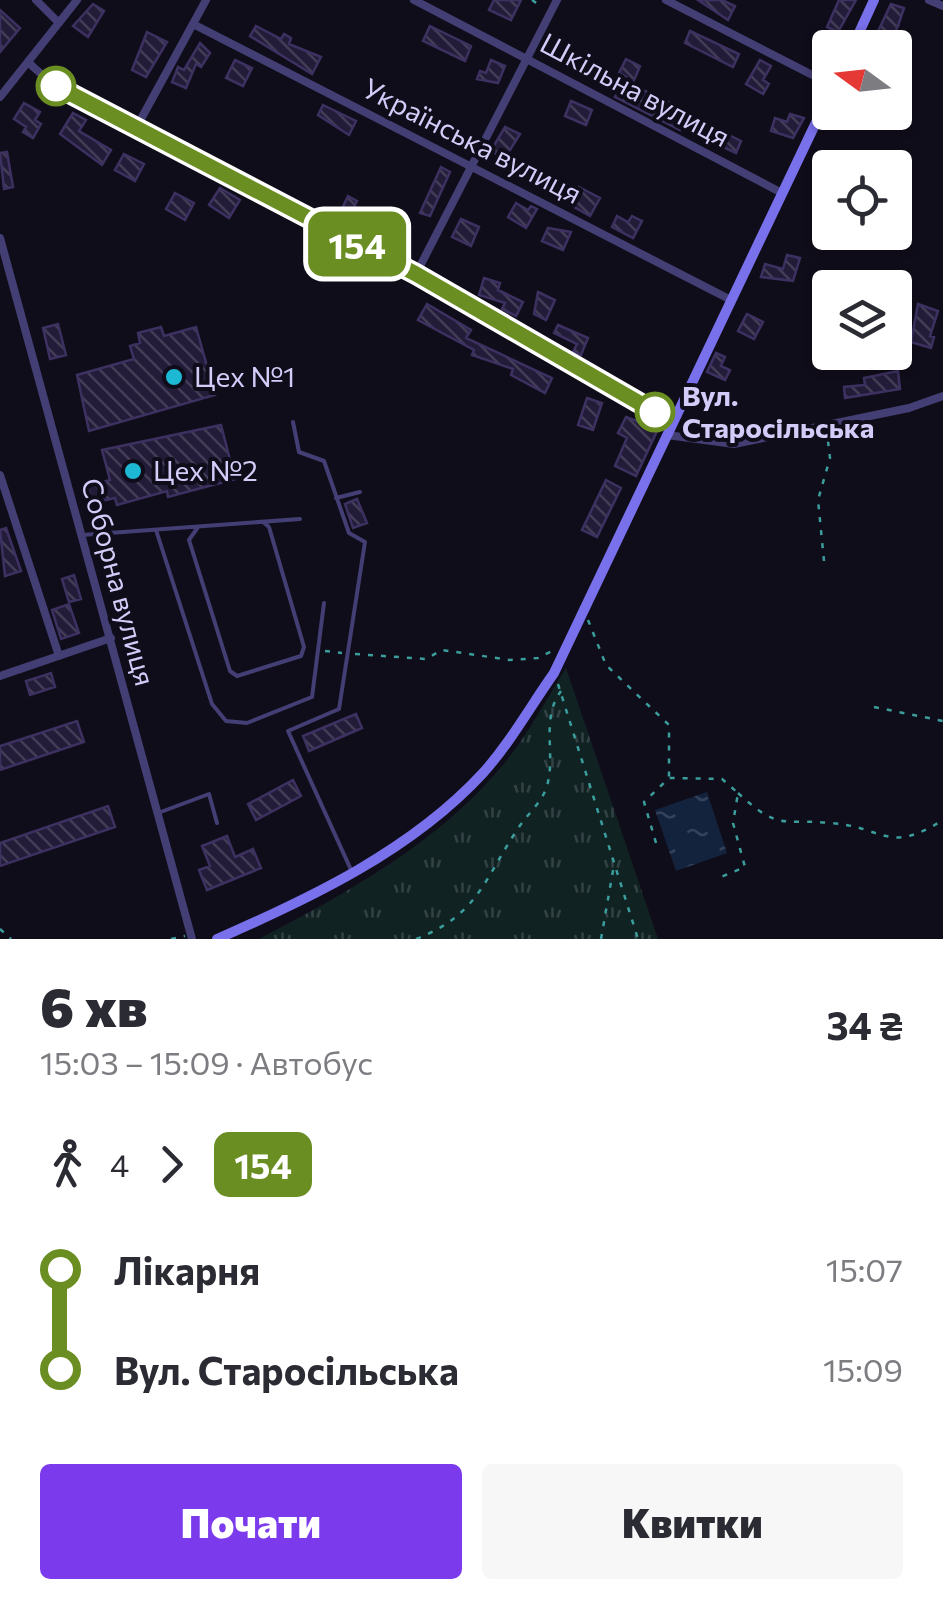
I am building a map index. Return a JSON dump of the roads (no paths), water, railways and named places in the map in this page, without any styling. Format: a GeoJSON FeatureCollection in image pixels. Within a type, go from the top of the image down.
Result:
{"type":"FeatureCollection","features":[{"type":"Feature","properties":{"kind":"street"},"geometry":{"type":"LineString","coordinates":[[36,0],[59,23]]}},
{"type":"Feature","properties":{"kind":"street"},"geometry":{"type":"LineString","coordinates":[[0,97],[77,0]]}},
{"type":"Feature","properties":{"kind":"street"},"geometry":{"type":"LineString","coordinates":[[135,130],[206,0]]}},
{"type":"Feature","properties":{"kind":"street","name":"Шкільна вулиця"},"geometry":{"type":"LineString","coordinates":[[414,0],[782,193]]}},
{"type":"Feature","properties":{"kind":"street"},"geometry":{"type":"LineString","coordinates":[[416,274],[557,0]]}},
{"type":"Feature","properties":{"kind":"street"},"geometry":{"type":"LineString","coordinates":[[666,0],[812,75]]}},
{"type":"Feature","properties":{"kind":"street"},"geometry":{"type":"LineString","coordinates":[[860,30],[874,0]]}},
{"type":"Feature","properties":{"kind":"street"},"geometry":{"type":"LineString","coordinates":[[929,0],[943,6]]}},
{"type":"Feature","properties":{"kind":"street","name":"Українська вулиця"},"geometry":{"type":"LineString","coordinates":[[193,24],[731,300]]}},
{"type":"Feature","properties":{"kind":"street"},"geometry":{"type":"LineString","coordinates":[[28,62],[44,78],[135,130],[416,274],[673,422]]}},
{"type":"Feature","properties":{"kind":"street"},"geometry":{"type":"LineString","coordinates":[[217,939],[305,900],[398,844],[480,776],[554,673],[812,130]]}},
{"type":"Feature","properties":{"kind":"street","name":"Соборна вулиця"},"geometry":{"type":"LineString","coordinates":[[0,238],[192,937]]}},
{"type":"Feature","properties":{"kind":"street"},"geometry":{"type":"LineString","coordinates":[[667,435],[734,444],[826,426],[943,396]]}},
{"type":"Feature","properties":{"kind":"street"},"geometry":{"type":"LineString","coordinates":[[0,475],[60,656]]}},
{"type":"Feature","properties":{"kind":"street"},"geometry":{"type":"LineString","coordinates":[[0,676],[111,638]]}},
{"type":"Feature","properties":{"kind":"lane"},"geometry":{"type":"LineString","coordinates":[[293,422],[299,452],[324,462],[349,533],[364,542],[339,709],[288,730],[352,872]]}},
{"type":"Feature","properties":{"kind":"lane"},"geometry":{"type":"LineString","coordinates":[[336,498],[360,492]]}},
{"type":"Feature","properties":{"kind":"lane"},"geometry":{"type":"LineString","coordinates":[[82,535],[300,519]]}},
{"type":"Feature","properties":{"kind":"lane"},"geometry":{"type":"LineString","coordinates":[[198,526],[190,540],[230,671],[237,676],[301,656],[304,647],[269,527],[263,522]]}},
{"type":"Feature","properties":{"kind":"lane"},"geometry":{"type":"LineString","coordinates":[[156,530],[212,704],[226,721],[247,723],[312,697],[324,604]]}},
{"type":"Feature","properties":{"kind":"lane"},"geometry":{"type":"LineString","coordinates":[[158,813],[209,794],[216,823]]}},
{"type":"Feature","properties":{"kind":"water"},"geometry":{"type":"Polygon","coordinates":[[[707,792],[727,853],[676,871],[655,810],[707,792]]]}},
{"type":"Feature","properties":{"kind":"place","name":"Цех №1"},"geometry":{"type":"Point","coordinates":[174,377]}},
{"type":"Feature","properties":{"kind":"place","name":"Вул. Старосільська"},"geometry":{"type":"Point","coordinates":[655,412]}},
{"type":"Feature","properties":{"kind":"place","name":"Цех №2"},"geometry":{"type":"Point","coordinates":[133,471]}}]}
